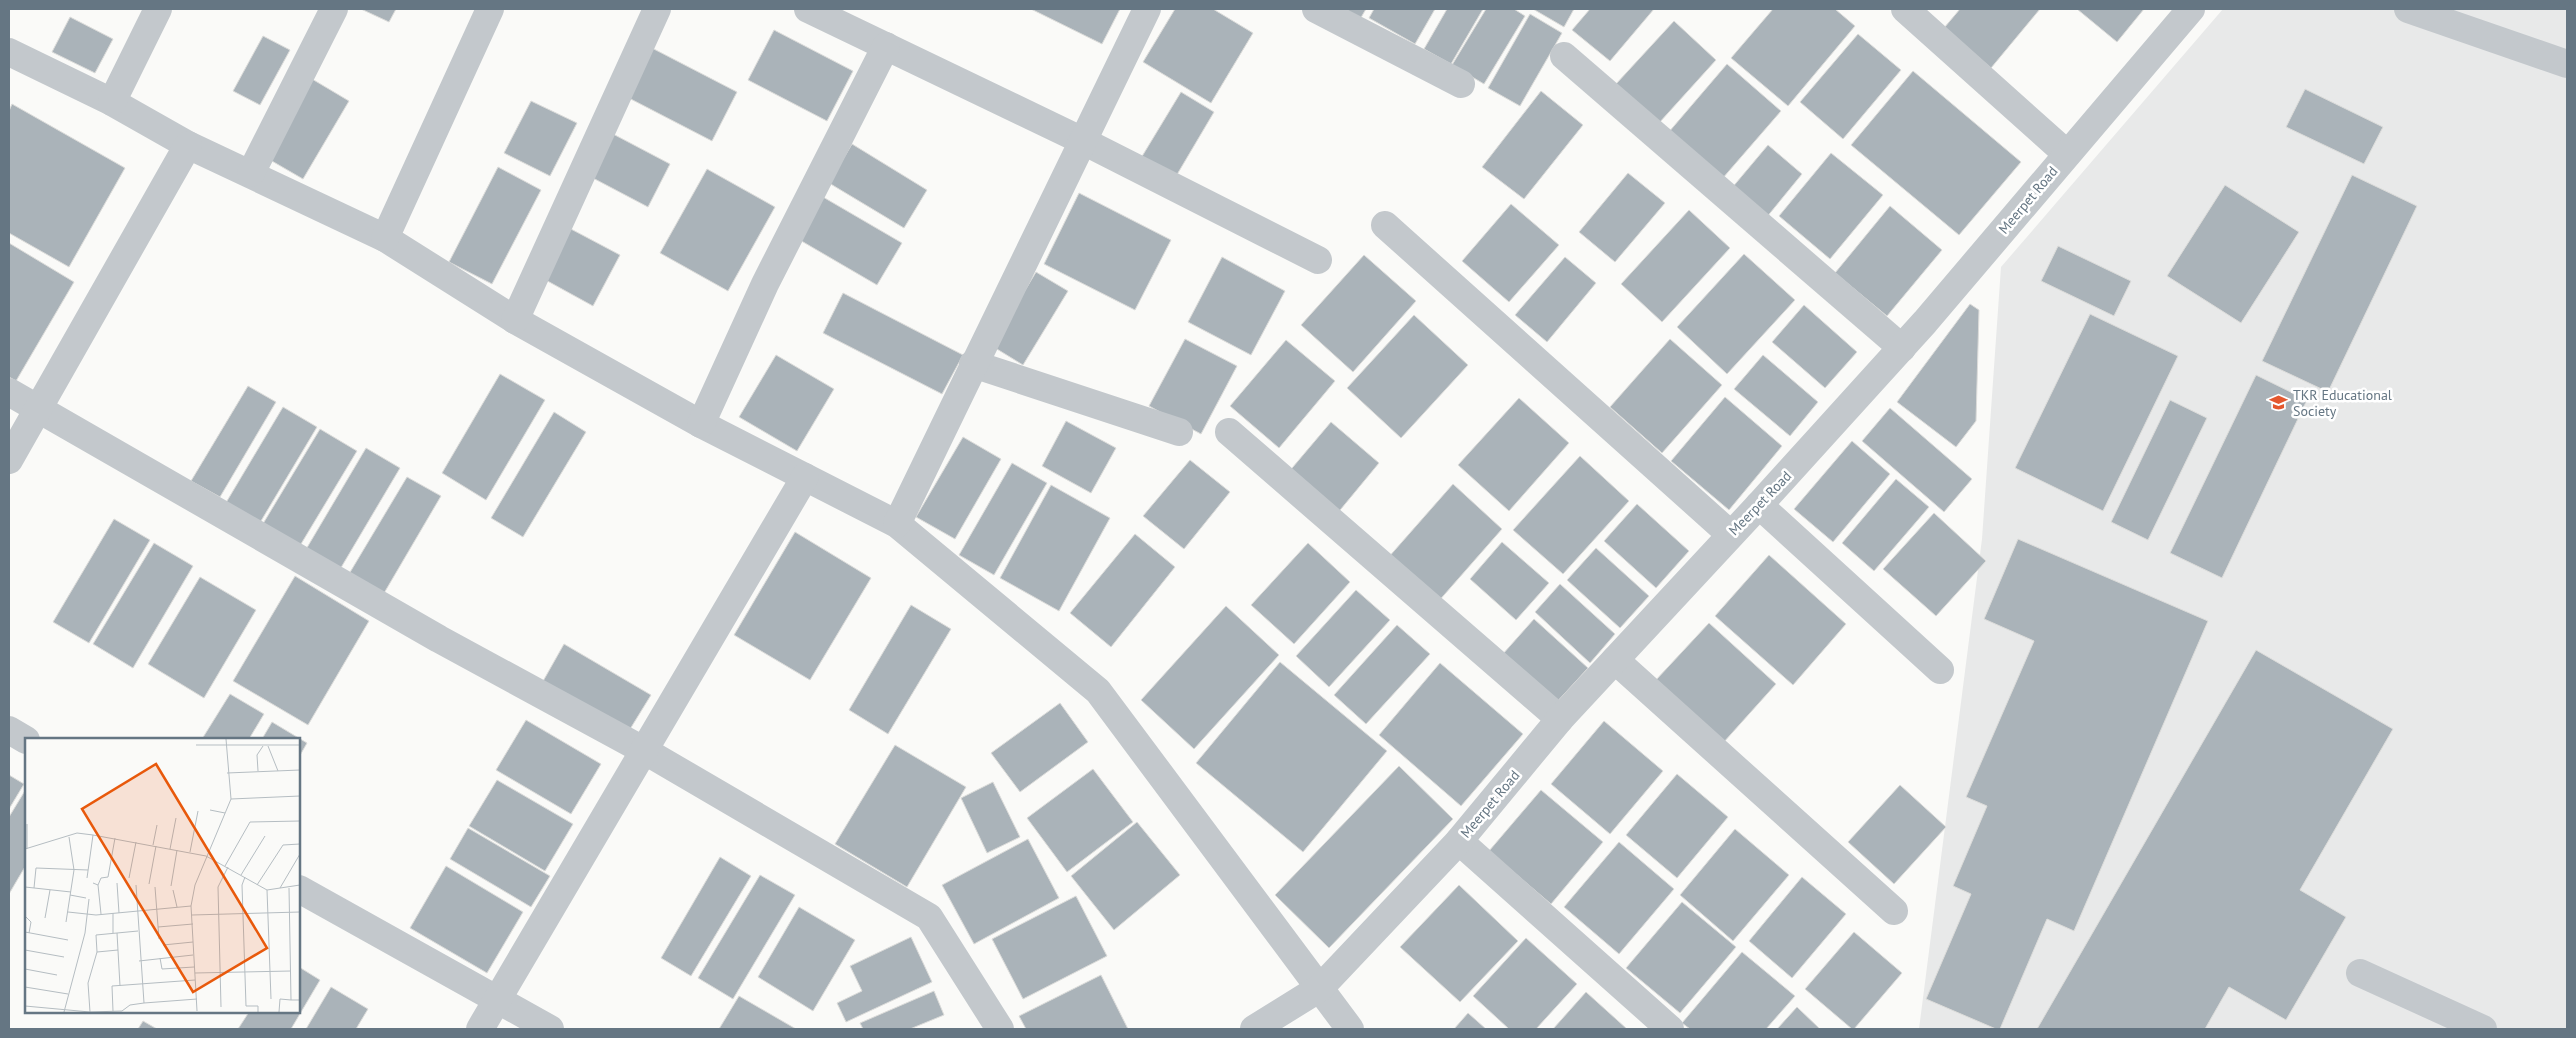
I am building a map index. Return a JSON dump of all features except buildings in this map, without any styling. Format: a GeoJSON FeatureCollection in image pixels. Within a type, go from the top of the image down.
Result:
{"type":"FeatureCollection","features":[{"type":"Feature","properties":{"kind":"street"},"geometry":{"type":"LineString","coordinates":[[112,102],[158,9]]}},
{"type":"Feature","properties":{"kind":"street"},"geometry":{"type":"LineString","coordinates":[[251,173],[334,9]]}},
{"type":"Feature","properties":{"kind":"street"},"geometry":{"type":"LineString","coordinates":[[385,238],[490,9]]}},
{"type":"Feature","properties":{"kind":"street"},"geometry":{"type":"LineString","coordinates":[[515,320],[657,9]]}},
{"type":"Feature","properties":{"kind":"street"},"geometry":{"type":"LineString","coordinates":[[808,9],[1083,141],[1318,260]]}},
{"type":"Feature","properties":{"kind":"street"},"geometry":{"type":"LineString","coordinates":[[897,524],[1147,9]]}},
{"type":"Feature","properties":{"kind":"street"},"geometry":{"type":"LineString","coordinates":[[1316,9],[1461,84]]}},
{"type":"Feature","properties":{"kind":"street"},"geometry":{"type":"LineString","coordinates":[[1905,9],[2067,154]]}},
{"type":"Feature","properties":{"kind":"street","name":"Meerpet Road"},"geometry":{"type":"LineString","coordinates":[[1254,1029],[1320,988],[1459,842],[1560,719],[1902,348],[2191,9]]}},
{"type":"Feature","properties":{"kind":"street"},"geometry":{"type":"LineString","coordinates":[[2408,9],[2567,64]]}},
{"type":"Feature","properties":{"kind":"street"},"geometry":{"type":"LineString","coordinates":[[701,424],[764,284],[886,46]]}},
{"type":"Feature","properties":{"kind":"street"},"geometry":{"type":"LineString","coordinates":[[9,52],[112,102],[188,145],[251,173],[385,238],[515,320],[701,424],[897,524],[1098,691],[1350,1029]]}},
{"type":"Feature","properties":{"kind":"street"},"geometry":{"type":"LineString","coordinates":[[1564,56],[1902,348]]}},
{"type":"Feature","properties":{"kind":"street"},"geometry":{"type":"LineString","coordinates":[[9,460],[188,145]]}},
{"type":"Feature","properties":{"kind":"street"},"geometry":{"type":"LineString","coordinates":[[1385,224],[1730,534]]}},
{"type":"Feature","properties":{"kind":"street"},"geometry":{"type":"LineString","coordinates":[[974,364],[1179,432]]}},
{"type":"Feature","properties":{"kind":"street"},"geometry":{"type":"LineString","coordinates":[[9,392],[439,639],[645,751],[929,917],[1000,1029]]}},
{"type":"Feature","properties":{"kind":"street"},"geometry":{"type":"LineString","coordinates":[[1229,432],[1560,719]]}},
{"type":"Feature","properties":{"kind":"street"},"geometry":{"type":"LineString","coordinates":[[480,1029],[805,477]]}},
{"type":"Feature","properties":{"kind":"street"},"geometry":{"type":"LineString","coordinates":[[1759,505],[1940,670]]}},
{"type":"Feature","properties":{"kind":"street"},"geometry":{"type":"LineString","coordinates":[[1615,660],[1894,911]]}},
{"type":"Feature","properties":{"kind":"street"},"geometry":{"type":"LineString","coordinates":[[9,730],[25,739]]}},
{"type":"Feature","properties":{"kind":"street"},"geometry":{"type":"LineString","coordinates":[[1459,842],[1670,1029]]}},
{"type":"Feature","properties":{"kind":"street"},"geometry":{"type":"LineString","coordinates":[[300,891],[550,1029]]}},
{"type":"Feature","properties":{"kind":"street"},"geometry":{"type":"LineString","coordinates":[[2360,973],[2483,1029]]}},
{"type":"Feature","properties":{"kind":"shaded area","name":"TKR Educational Society"},"geometry":{"type":"Polygon","coordinates":[[[2223,9],[2567,9],[2567,1029],[1919,1029],[1982,539],[2001,267],[2223,9]]]}},
{"type":"Feature","properties":{"kind":"place","name":"TKR Educational Society"},"geometry":{"type":"Point","coordinates":[2279,403]}}]}
